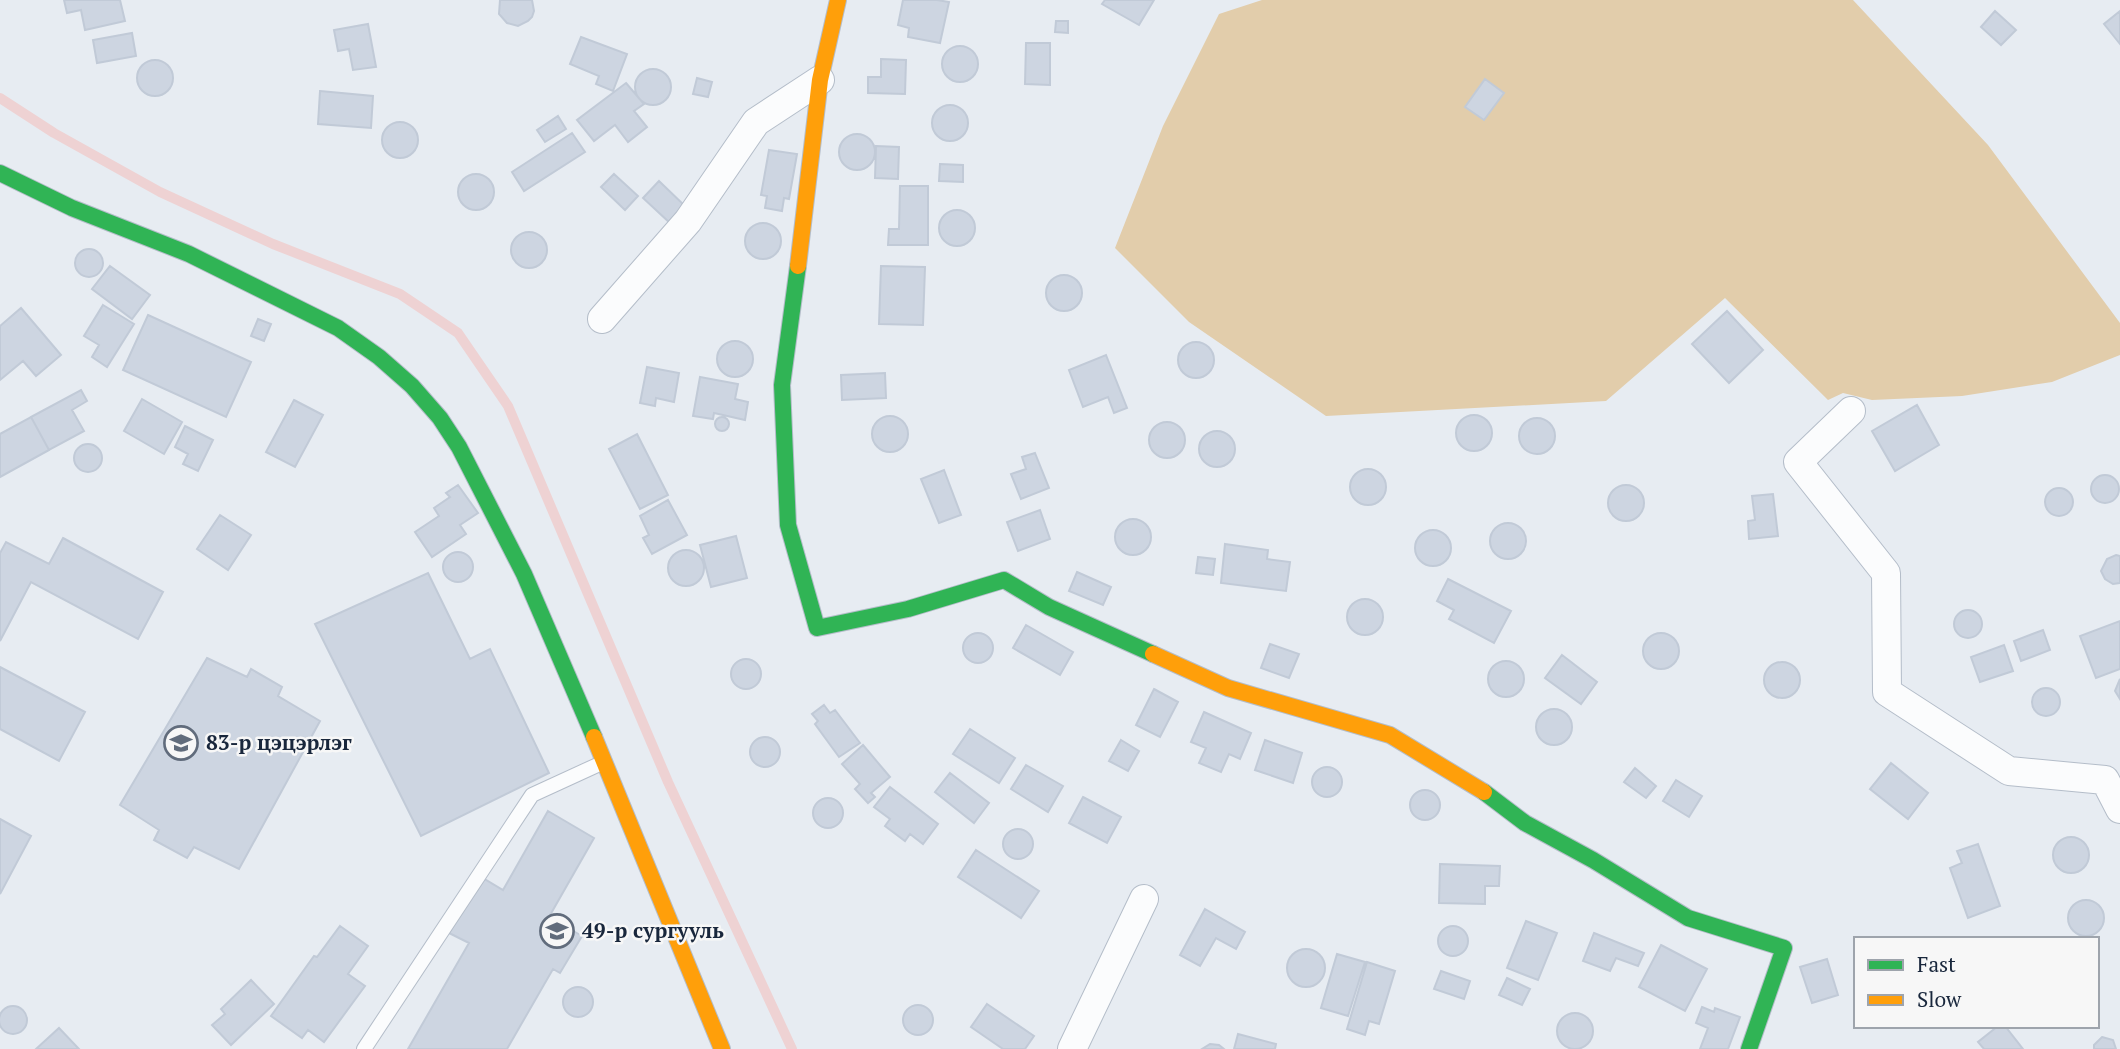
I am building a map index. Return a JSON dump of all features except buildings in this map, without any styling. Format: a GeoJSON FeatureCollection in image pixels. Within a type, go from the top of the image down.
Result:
{"type":"FeatureCollection","features":[{"type":"Feature","properties":{"kind":"street"},"geometry":{"type":"LineString","coordinates":[[838,0],[820,80],[811,171],[782,386],[788,524],[817,628],[908,609],[1004,580],[1049,607],[1228,688],[1390,735],[1485,793],[1525,823],[1688,918],[1784,948],[1749,1049]]}},
{"type":"Feature","properties":{"kind":"street"},"geometry":{"type":"LineString","coordinates":[[602,320],[688,221],[755,122],[820,80]]}},
{"type":"Feature","properties":{"kind":"street"},"geometry":{"type":"LineString","coordinates":[[0,173],[72,208],[189,254],[338,328],[379,357],[412,386],[440,418],[465,459],[524,574],[605,762],[722,1049]]}},
{"type":"Feature","properties":{"kind":"street"},"geometry":{"type":"LineString","coordinates":[[1851,411],[1798,462],[1886,573],[1887,692],[2009,771],[2105,780],[2120,809]]}},
{"type":"Feature","properties":{"kind":"street"},"geometry":{"type":"LineString","coordinates":[[1072,1049],[1144,899]]}},
{"type":"Feature","properties":{"kind":"lane"},"geometry":{"type":"LineString","coordinates":[[364,1049],[532,795],[605,762]]}},
{"type":"Feature","properties":{"kind":"shaded area"},"geometry":{"type":"Polygon","coordinates":[[[1262,0],[1853,0],[1988,145],[2120,323],[2120,355],[2052,382],[1962,396],[1872,400],[1843,393],[1828,400],[1725,298],[1606,401],[1326,416],[1189,322],[1115,248],[1163,126],[1219,14],[1262,0]]]}},
{"type":"Feature","properties":{"kind":"waterway"},"geometry":{"type":"LineString","coordinates":[[0,98],[54,133],[160,192],[273,244],[400,294],[458,333],[508,406],[668,782],[792,1049]]}},
{"type":"Feature","properties":{"kind":"traffic: fast"},"geometry":{"type":"LineString","coordinates":[[0,173],[72,208],[189,254],[338,328],[379,357],[412,386],[440,418],[459,447],[524,574],[594,737]]}},
{"type":"Feature","properties":{"kind":"traffic: fast"},"geometry":{"type":"LineString","coordinates":[[798,266],[782,385],[788,525],[817,628],[908,609],[1004,580],[1049,607],[1153,654]]}},
{"type":"Feature","properties":{"kind":"traffic: fast"},"geometry":{"type":"LineString","coordinates":[[1484,792],[1525,823],[1593,860],[1688,918],[1784,948],[1749,1049]]}},
{"type":"Feature","properties":{"kind":"traffic: slow"},"geometry":{"type":"LineString","coordinates":[[798,266],[820,80],[838,0]]}},
{"type":"Feature","properties":{"kind":"traffic: slow"},"geometry":{"type":"LineString","coordinates":[[1153,654],[1228,688],[1390,735],[1484,792]]}},
{"type":"Feature","properties":{"kind":"traffic: slow"},"geometry":{"type":"LineString","coordinates":[[594,737],[722,1049]]}},
{"type":"Feature","properties":{"kind":"place","name":"83-р цэцэрлэг"},"geometry":{"type":"Point","coordinates":[181,743]}},
{"type":"Feature","properties":{"kind":"place","name":"49-р сургууль"},"geometry":{"type":"Point","coordinates":[557,931]}}]}
